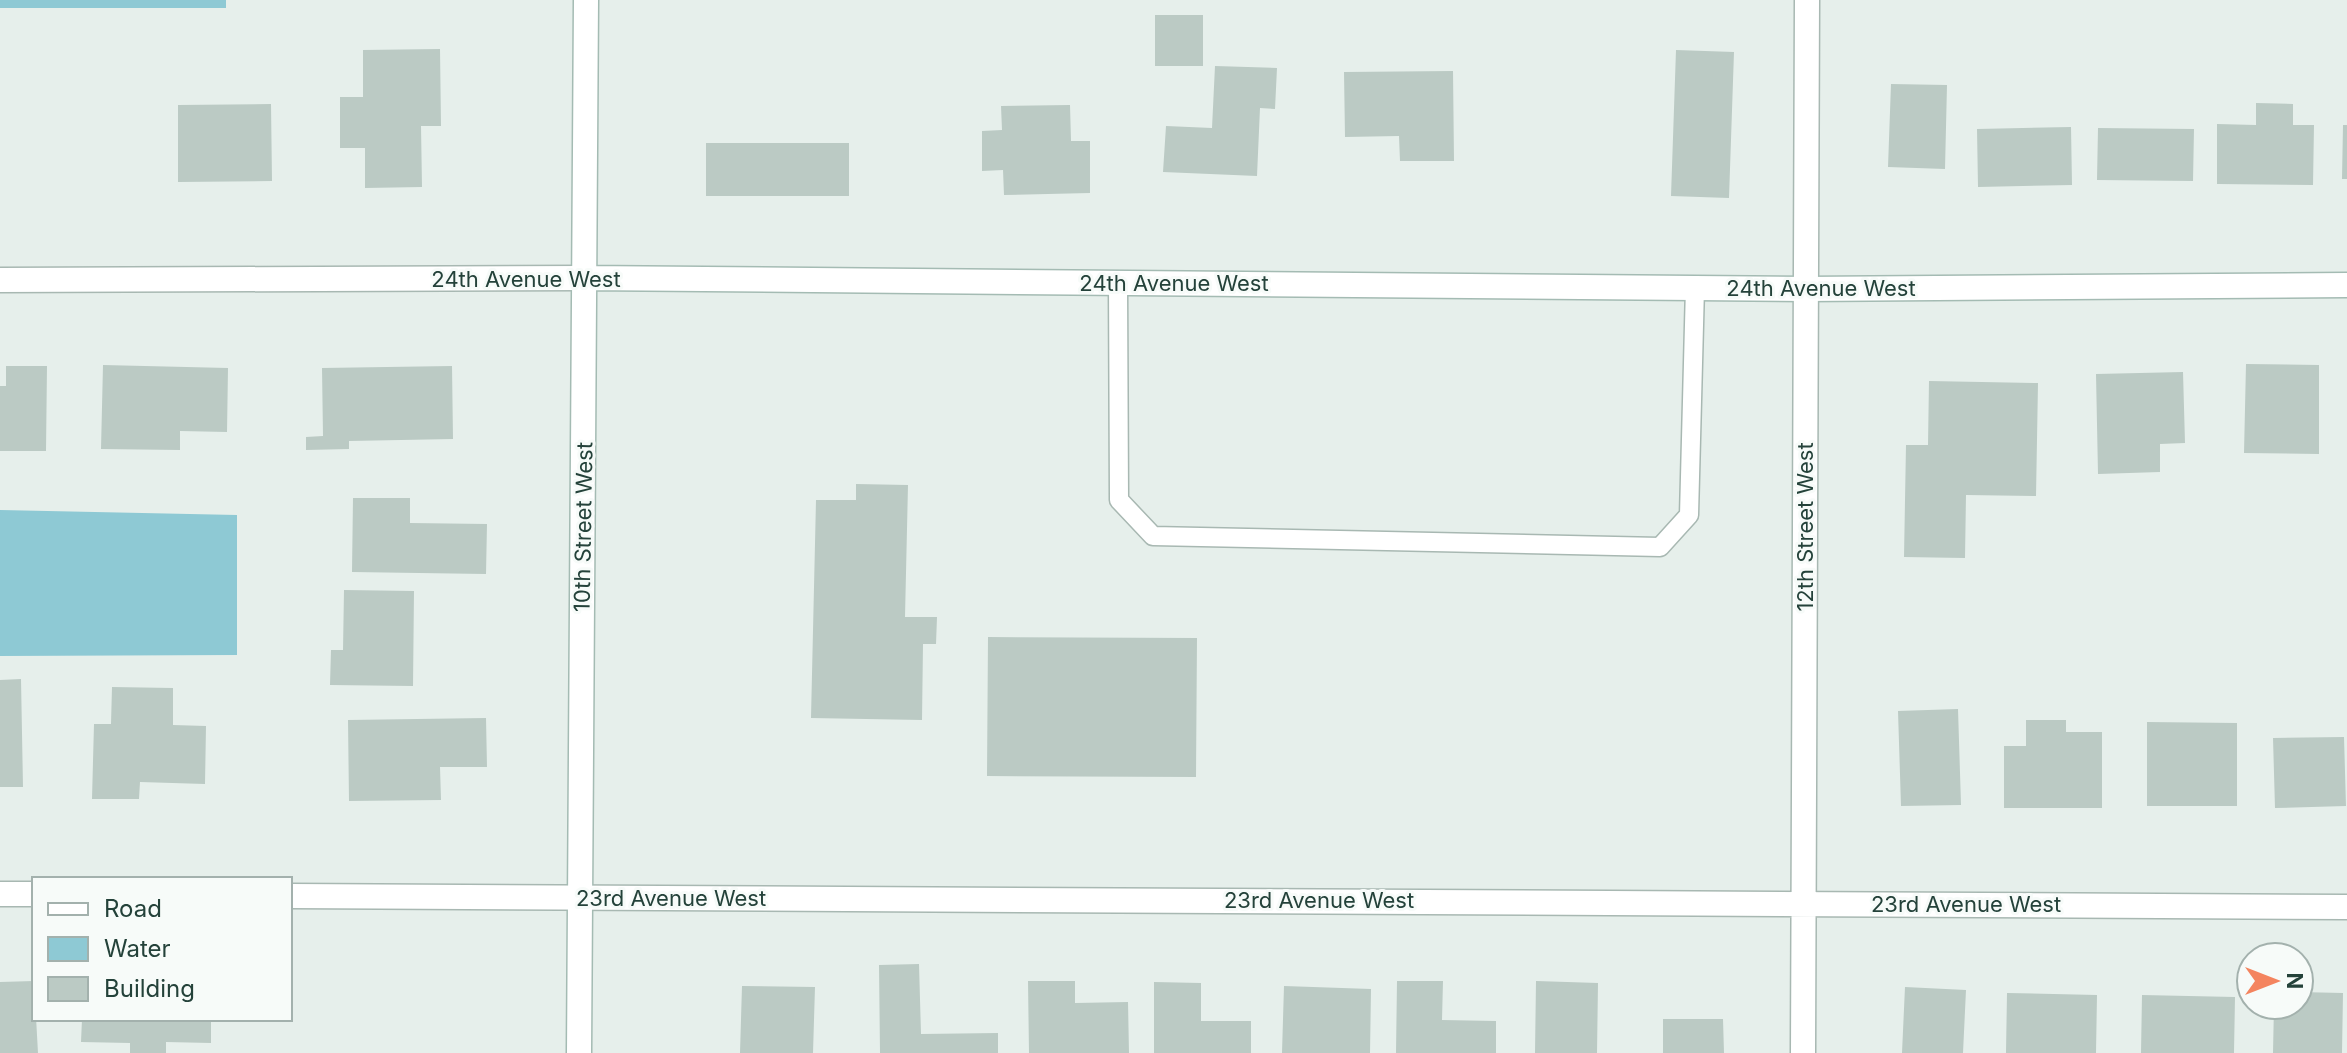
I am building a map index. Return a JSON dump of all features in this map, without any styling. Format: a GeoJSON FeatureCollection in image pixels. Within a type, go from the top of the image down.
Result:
{"type":"FeatureCollection","features":[{"type":"Feature","properties":{"kind":"street","name":"10th Street West"},"geometry":{"type":"LineString","coordinates":[[579,1053],[586,0]]}},
{"type":"Feature","properties":{"kind":"street","name":"12th Street West"},"geometry":{"type":"LineString","coordinates":[[1803,1053],[1807,0]]}},
{"type":"Feature","properties":{"kind":"street","name":"24th Avenue West"},"geometry":{"type":"LineString","coordinates":[[0,280],[585,278],[1806,289],[2347,285]]}},
{"type":"Feature","properties":{"kind":"street"},"geometry":{"type":"LineString","coordinates":[[0,894],[32,894]]}},
{"type":"Feature","properties":{"kind":"street","name":"23rd Avenue West"},"geometry":{"type":"LineString","coordinates":[[292,896],[2347,907]]}},
{"type":"Feature","properties":{"kind":"lane"},"geometry":{"type":"LineString","coordinates":[[1118,283],[1119,500],[1153,536],[1660,547],[1689,515],[1695,287]]}},
{"type":"Feature","properties":{"kind":"water"},"geometry":{"type":"Polygon","coordinates":[[[0,0],[226,0],[226,8],[0,8],[0,0]]]}},
{"type":"Feature","properties":{"kind":"water"},"geometry":{"type":"Polygon","coordinates":[[[0,510],[237,515],[237,655],[0,656],[0,510]]]}},
{"type":"Feature","properties":{"kind":"building"},"geometry":{"type":"Polygon","coordinates":[[[1155,15],[1203,15],[1203,66],[1155,66],[1155,15]]]}},
{"type":"Feature","properties":{"kind":"building"},"geometry":{"type":"Polygon","coordinates":[[[440,49],[441,126],[421,126],[422,187],[365,188],[365,148],[340,148],[340,97],[363,97],[363,50],[440,49]]]}},
{"type":"Feature","properties":{"kind":"building"},"geometry":{"type":"Polygon","coordinates":[[[1676,50],[1734,52],[1729,198],[1671,196],[1676,50]]]}},
{"type":"Feature","properties":{"kind":"building"},"geometry":{"type":"Polygon","coordinates":[[[1215,66],[1277,68],[1275,109],[1260,108],[1257,176],[1163,172],[1166,126],[1212,128],[1215,66]]]}},
{"type":"Feature","properties":{"kind":"building"},"geometry":{"type":"Polygon","coordinates":[[[1453,71],[1454,161],[1400,161],[1399,136],[1345,137],[1344,72],[1453,71]]]}},
{"type":"Feature","properties":{"kind":"building"},"geometry":{"type":"Polygon","coordinates":[[[1891,84],[1947,85],[1945,169],[1888,167],[1891,84]]]}},
{"type":"Feature","properties":{"kind":"building"},"geometry":{"type":"Polygon","coordinates":[[[2256,103],[2293,104],[2293,125],[2314,125],[2313,185],[2217,184],[2217,124],[2256,125],[2256,103]]]}},
{"type":"Feature","properties":{"kind":"building"},"geometry":{"type":"Polygon","coordinates":[[[271,104],[272,181],[178,182],[178,105],[271,104]]]}},
{"type":"Feature","properties":{"kind":"building"},"geometry":{"type":"Polygon","coordinates":[[[1070,105],[1071,141],[1090,141],[1090,193],[1004,195],[1003,170],[982,171],[982,131],[1002,130],[1001,106],[1070,105]]]}},
{"type":"Feature","properties":{"kind":"building"},"geometry":{"type":"Polygon","coordinates":[[[2343,125],[2347,125],[2347,179],[2342,179],[2343,125]]]}},
{"type":"Feature","properties":{"kind":"building"},"geometry":{"type":"Polygon","coordinates":[[[2071,127],[2072,185],[1978,187],[1977,129],[2071,127]]]}},
{"type":"Feature","properties":{"kind":"building"},"geometry":{"type":"Polygon","coordinates":[[[2098,128],[2194,129],[2193,181],[2097,180],[2098,128]]]}},
{"type":"Feature","properties":{"kind":"building"},"geometry":{"type":"Polygon","coordinates":[[[706,143],[849,143],[849,196],[706,196],[706,143]]]}},
{"type":"Feature","properties":{"kind":"building"},"geometry":{"type":"Polygon","coordinates":[[[2246,364],[2319,365],[2319,454],[2244,453],[2246,364]]]}},
{"type":"Feature","properties":{"kind":"building"},"geometry":{"type":"Polygon","coordinates":[[[103,365],[228,368],[227,432],[180,431],[180,450],[101,449],[103,365]]]}},
{"type":"Feature","properties":{"kind":"building"},"geometry":{"type":"Polygon","coordinates":[[[6,366],[47,366],[46,451],[0,451],[0,386],[6,386],[6,366]]]}},
{"type":"Feature","properties":{"kind":"building"},"geometry":{"type":"Polygon","coordinates":[[[452,366],[453,439],[349,441],[349,449],[306,450],[306,437],[323,436],[322,368],[452,366]]]}},
{"type":"Feature","properties":{"kind":"building"},"geometry":{"type":"Polygon","coordinates":[[[2183,372],[2185,443],[2160,444],[2160,472],[2098,474],[2096,374],[2183,372]]]}},
{"type":"Feature","properties":{"kind":"building"},"geometry":{"type":"Polygon","coordinates":[[[1929,381],[2038,383],[2036,496],[1966,495],[1965,558],[1904,557],[1906,445],[1928,445],[1929,381]]]}},
{"type":"Feature","properties":{"kind":"building"},"geometry":{"type":"Polygon","coordinates":[[[856,484],[908,485],[905,617],[937,617],[936,644],[923,644],[922,720],[811,718],[816,500],[856,500],[856,484]]]}},
{"type":"Feature","properties":{"kind":"building"},"geometry":{"type":"Polygon","coordinates":[[[353,498],[410,498],[410,523],[487,524],[486,574],[352,572],[353,498]]]}},
{"type":"Feature","properties":{"kind":"building"},"geometry":{"type":"Polygon","coordinates":[[[344,590],[414,591],[413,686],[330,685],[331,650],[343,650],[344,590]]]}},
{"type":"Feature","properties":{"kind":"building"},"geometry":{"type":"Polygon","coordinates":[[[988,637],[1197,638],[1196,777],[987,776],[988,637]]]}},
{"type":"Feature","properties":{"kind":"building"},"geometry":{"type":"Polygon","coordinates":[[[21,679],[23,787],[0,787],[0,680],[21,679]]]}},
{"type":"Feature","properties":{"kind":"building"},"geometry":{"type":"Polygon","coordinates":[[[112,687],[173,688],[173,725],[206,726],[205,784],[140,782],[139,799],[92,799],[94,724],[111,724],[112,687]]]}},
{"type":"Feature","properties":{"kind":"building"},"geometry":{"type":"Polygon","coordinates":[[[1958,709],[1961,805],[1901,806],[1898,711],[1958,709]]]}},
{"type":"Feature","properties":{"kind":"building"},"geometry":{"type":"Polygon","coordinates":[[[486,718],[487,767],[440,767],[441,800],[349,801],[348,720],[486,718]]]}},
{"type":"Feature","properties":{"kind":"building"},"geometry":{"type":"Polygon","coordinates":[[[2026,720],[2066,720],[2066,732],[2102,732],[2102,808],[2004,808],[2004,746],[2026,746],[2026,720]]]}},
{"type":"Feature","properties":{"kind":"building"},"geometry":{"type":"Polygon","coordinates":[[[2147,722],[2237,723],[2237,806],[2147,806],[2147,722]]]}},
{"type":"Feature","properties":{"kind":"building"},"geometry":{"type":"Polygon","coordinates":[[[2344,737],[2346,806],[2275,808],[2273,738],[2344,737]]]}},
{"type":"Feature","properties":{"kind":"building"},"geometry":{"type":"Polygon","coordinates":[[[919,964],[921,1034],[998,1033],[998,1053],[880,1053],[879,965],[919,964]]]}},
{"type":"Feature","properties":{"kind":"building"},"geometry":{"type":"Polygon","coordinates":[[[32,981],[32,1021],[36,1021],[38,1053],[0,1053],[0,982],[32,981]]]}},
{"type":"Feature","properties":{"kind":"building"},"geometry":{"type":"Polygon","coordinates":[[[1028,981],[1075,981],[1075,1003],[1128,1002],[1129,1053],[1029,1053],[1028,981]]]}},
{"type":"Feature","properties":{"kind":"building"},"geometry":{"type":"Polygon","coordinates":[[[1397,981],[1443,981],[1442,1020],[1496,1021],[1496,1053],[1396,1053],[1397,981]]]}},
{"type":"Feature","properties":{"kind":"building"},"geometry":{"type":"Polygon","coordinates":[[[1536,981],[1598,983],[1597,1053],[1535,1053],[1536,981]]]}},
{"type":"Feature","properties":{"kind":"building"},"geometry":{"type":"Polygon","coordinates":[[[1154,982],[1201,983],[1201,1021],[1251,1021],[1251,1053],[1154,1053],[1154,982]]]}},
{"type":"Feature","properties":{"kind":"building"},"geometry":{"type":"Polygon","coordinates":[[[742,986],[815,987],[813,1053],[740,1053],[742,986]]]}},
{"type":"Feature","properties":{"kind":"building"},"geometry":{"type":"Polygon","coordinates":[[[1284,986],[1371,989],[1370,1053],[1282,1053],[1284,986]]]}},
{"type":"Feature","properties":{"kind":"building"},"geometry":{"type":"Polygon","coordinates":[[[1905,987],[1966,990],[1963,1053],[1902,1053],[1905,987]]]}},
{"type":"Feature","properties":{"kind":"building"},"geometry":{"type":"Polygon","coordinates":[[[2315,992],[2343,993],[2342,1053],[2273,1053],[2274,1021],[2315,1021],[2315,992]]]}},
{"type":"Feature","properties":{"kind":"building"},"geometry":{"type":"Polygon","coordinates":[[[2007,993],[2097,995],[2096,1053],[2006,1053],[2007,993]]]}},
{"type":"Feature","properties":{"kind":"building"},"geometry":{"type":"Polygon","coordinates":[[[2142,995],[2235,997],[2234,1053],[2141,1053],[2142,995]]]}},
{"type":"Feature","properties":{"kind":"building"},"geometry":{"type":"Polygon","coordinates":[[[1663,1019],[1723,1019],[1724,1053],[1663,1053],[1663,1019]]]}},
{"type":"Feature","properties":{"kind":"building"},"geometry":{"type":"Polygon","coordinates":[[[82,1021],[211,1021],[211,1043],[166,1042],[166,1053],[130,1053],[130,1043],[81,1042],[82,1021]]]}}]}
